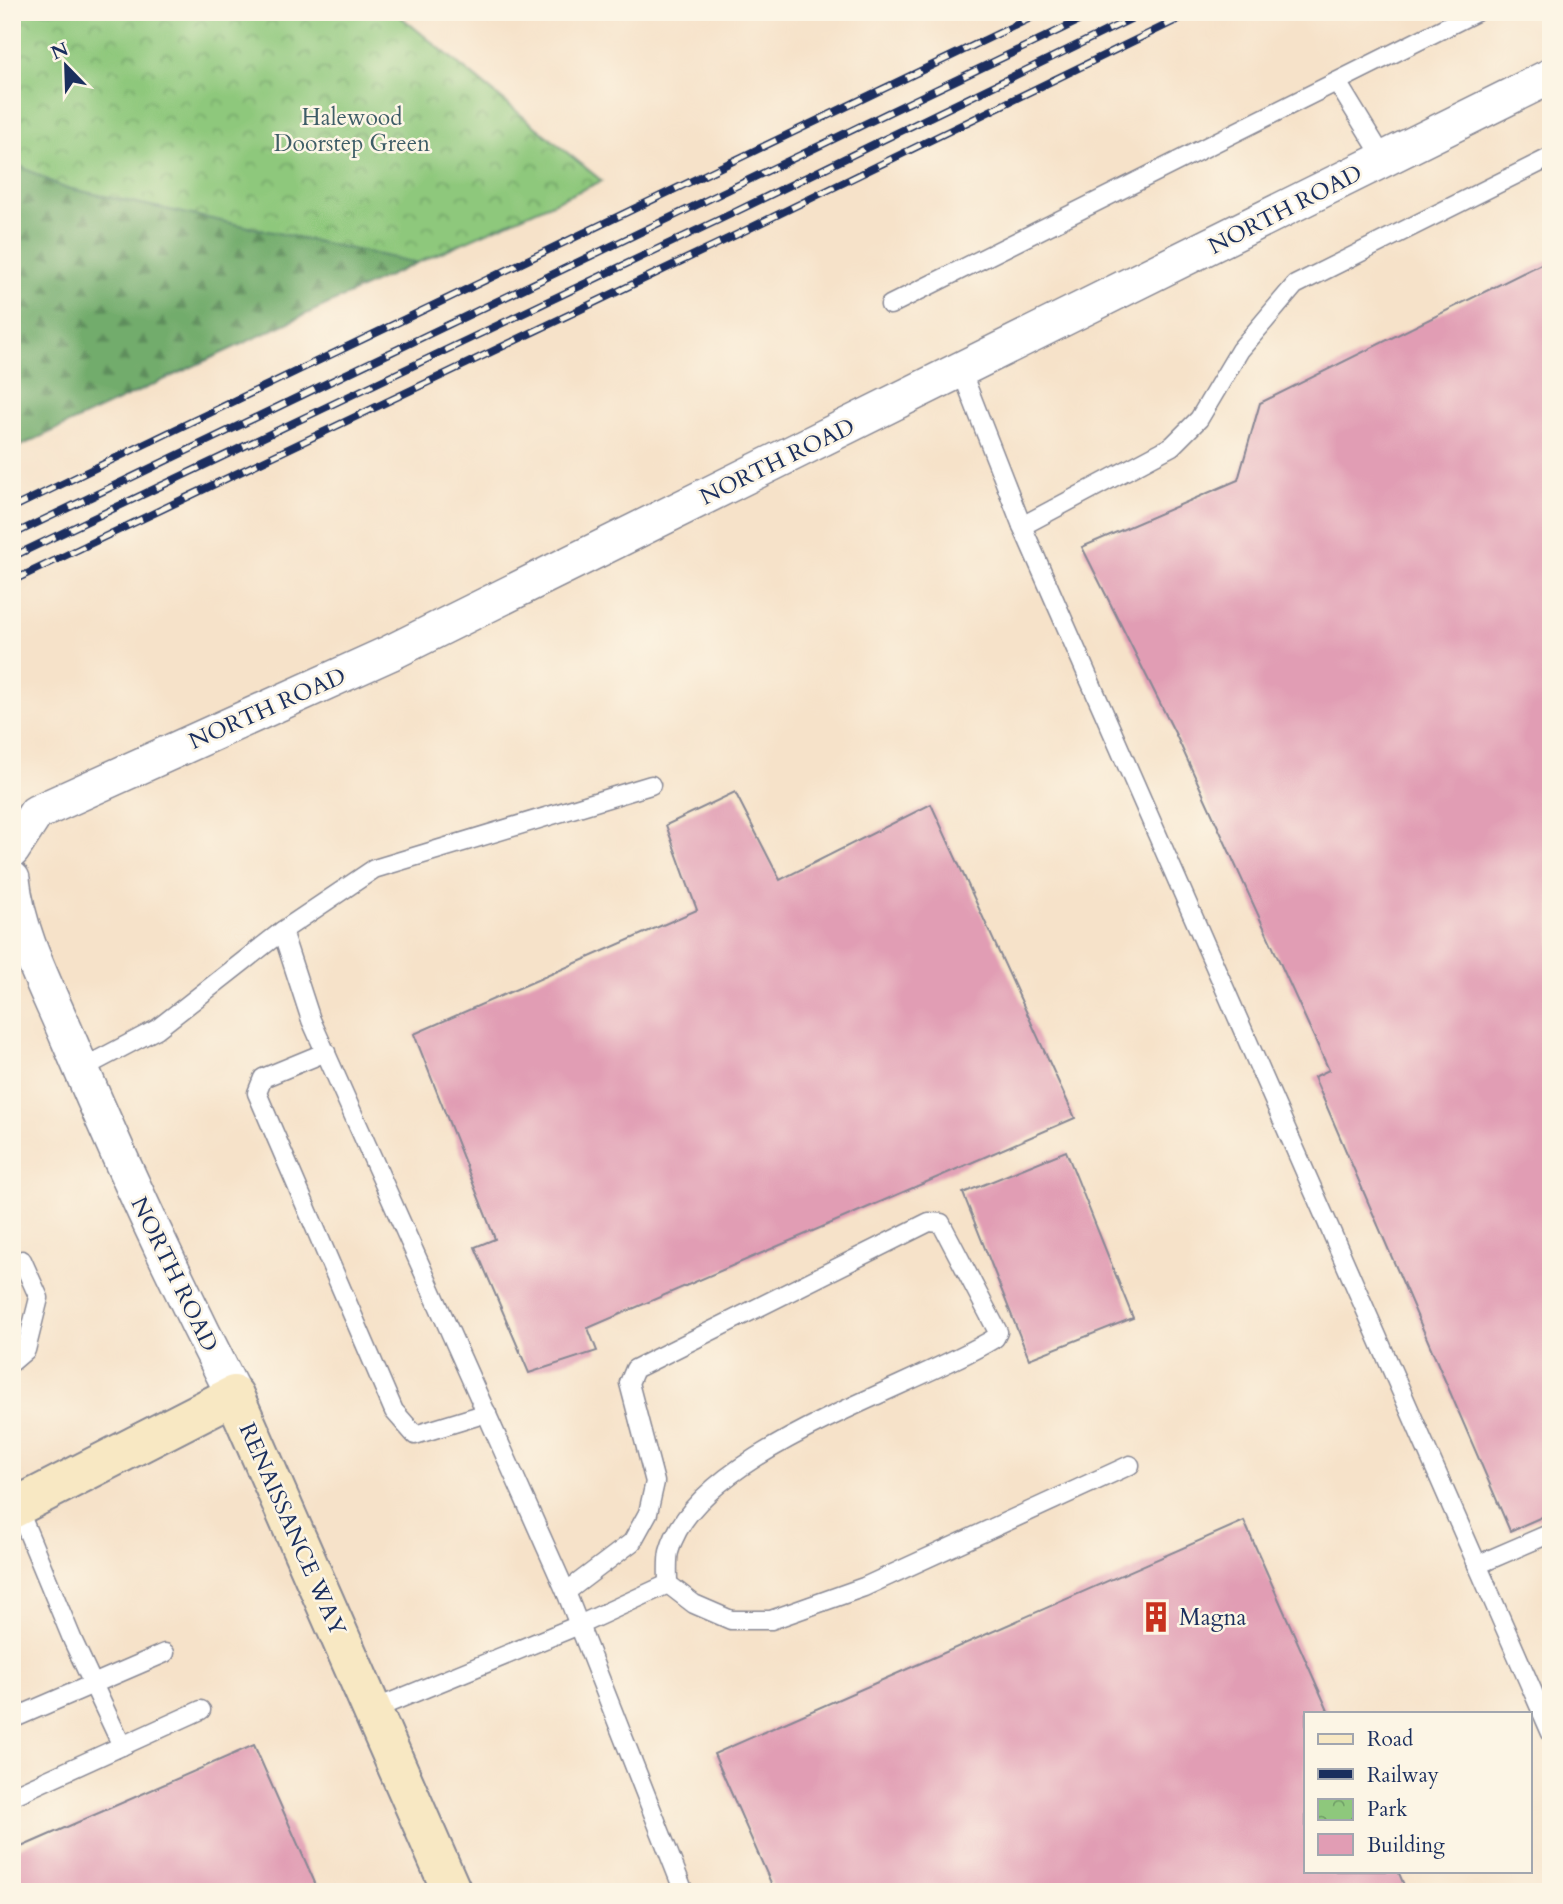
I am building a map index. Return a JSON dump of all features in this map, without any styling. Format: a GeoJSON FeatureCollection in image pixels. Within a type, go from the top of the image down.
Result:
{"type":"FeatureCollection","features":[{"type":"Feature","properties":{"kind":"street","name":"NORTH ROAD"},"geometry":{"type":"LineString","coordinates":[[12,850],[36,813],[390,653],[1551,76]]}},
{"type":"Feature","properties":{"kind":"street","name":"NORTH ROAD"},"geometry":{"type":"LineString","coordinates":[[12,879],[16,913],[81,1069],[175,1280],[234,1395]]}},
{"type":"Feature","properties":{"kind":"street","name":"RENAISSANCE WAY"},"geometry":{"type":"LineString","coordinates":[[15,1507],[234,1395],[452,1892]]}},
{"type":"Feature","properties":{"kind":"lane"},"geometry":{"type":"LineString","coordinates":[[890,305],[1476,12]]}},
{"type":"Feature","properties":{"kind":"lane"},"geometry":{"type":"LineString","coordinates":[[1337,82],[1384,159]]}},
{"type":"Feature","properties":{"kind":"lane"},"geometry":{"type":"LineString","coordinates":[[1022,526],[1172,446],[1199,419],[1240,350],[1295,285],[1551,157]]}},
{"type":"Feature","properties":{"kind":"lane"},"geometry":{"type":"LineString","coordinates":[[961,370],[1022,526],[1551,1733]]}},
{"type":"Feature","properties":{"kind":"lane"},"geometry":{"type":"LineString","coordinates":[[81,1069],[157,1029],[282,931],[374,869],[651,785]]}},
{"type":"Feature","properties":{"kind":"lane"},"geometry":{"type":"LineString","coordinates":[[282,931],[311,1020],[566,1592],[684,1892]]}},
{"type":"Feature","properties":{"kind":"lane"},"geometry":{"type":"LineString","coordinates":[[326,1052],[263,1078],[257,1093],[394,1411],[415,1435],[487,1413]]}},
{"type":"Feature","properties":{"kind":"lane"},"geometry":{"type":"LineString","coordinates":[[566,1592],[632,1542],[648,1513],[655,1482],[629,1383],[635,1369],[929,1222],[941,1223],[998,1332],[995,1338],[775,1445],[718,1484],[682,1525],[669,1552],[668,1584]]}},
{"type":"Feature","properties":{"kind":"lane"},"geometry":{"type":"LineString","coordinates":[[12,1264],[23,1260],[39,1298],[26,1350],[12,1362]]}},
{"type":"Feature","properties":{"kind":"lane"},"geometry":{"type":"LineString","coordinates":[[668,1584],[694,1604],[731,1620],[771,1620],[864,1587],[1130,1465]]}},
{"type":"Feature","properties":{"kind":"lane"},"geometry":{"type":"LineString","coordinates":[[15,1507],[122,1746]]}},
{"type":"Feature","properties":{"kind":"lane"},"geometry":{"type":"LineString","coordinates":[[1477,1565],[1551,1534]]}},
{"type":"Feature","properties":{"kind":"lane"},"geometry":{"type":"LineString","coordinates":[[372,1710],[579,1625],[668,1584]]}},
{"type":"Feature","properties":{"kind":"lane"},"geometry":{"type":"LineString","coordinates":[[12,1719],[165,1653]]}},
{"type":"Feature","properties":{"kind":"lane"},"geometry":{"type":"LineString","coordinates":[[12,1796],[201,1710]]}},
{"type":"Feature","properties":{"kind":"green space","name":"Halewood Doorstep Green"},"geometry":{"type":"Polygon","coordinates":[[[12,12],[395,12],[602,181],[417,263],[62,187],[12,162],[12,12]]]}},
{"type":"Feature","properties":{"kind":"green space"},"geometry":{"type":"Polygon","coordinates":[[[12,151],[417,263],[12,450],[12,151]]]}},
{"type":"Feature","properties":{"kind":"building"},"geometry":{"type":"Polygon","coordinates":[[[1551,259],[1551,1513],[1510,1531],[1314,1077],[1329,1070],[1176,735],[1082,547],[1238,480],[1260,403],[1551,259]]]}},
{"type":"Feature","properties":{"kind":"building"},"geometry":{"type":"Polygon","coordinates":[[[735,792],[780,880],[931,804],[1075,1118],[588,1328],[597,1351],[529,1373],[475,1247],[495,1239],[414,1034],[697,910],[666,825],[735,792]]]}},
{"type":"Feature","properties":{"kind":"building"},"geometry":{"type":"Polygon","coordinates":[[[1066,1151],[1133,1318],[1029,1359],[963,1193],[1066,1151]]]}},
{"type":"Feature","properties":{"kind":"building","name":"Magna"},"geometry":{"type":"Polygon","coordinates":[[[1244,1521],[1329,1712],[1304,1712],[1304,1872],[1398,1872],[1407,1892],[775,1892],[714,1754],[1244,1521]]]}},
{"type":"Feature","properties":{"kind":"building"},"geometry":{"type":"Polygon","coordinates":[[[254,1745],[319,1892],[12,1892],[12,1851],[254,1745]]]}},
{"type":"Feature","properties":{"kind":"railway"},"geometry":{"type":"LineString","coordinates":[[12,508],[1043,12]]}},
{"type":"Feature","properties":{"kind":"railway"},"geometry":{"type":"LineString","coordinates":[[12,535],[1097,12]]}},
{"type":"Feature","properties":{"kind":"railway"},"geometry":{"type":"LineString","coordinates":[[12,557],[731,214],[1145,12]]}},
{"type":"Feature","properties":{"kind":"railway"},"geometry":{"type":"LineString","coordinates":[[12,581],[740,233],[1193,12]]}},
{"type":"Feature","properties":{"kind":"place","name":"Magna"},"geometry":{"type":"Point","coordinates":[1156,1617]}}]}
